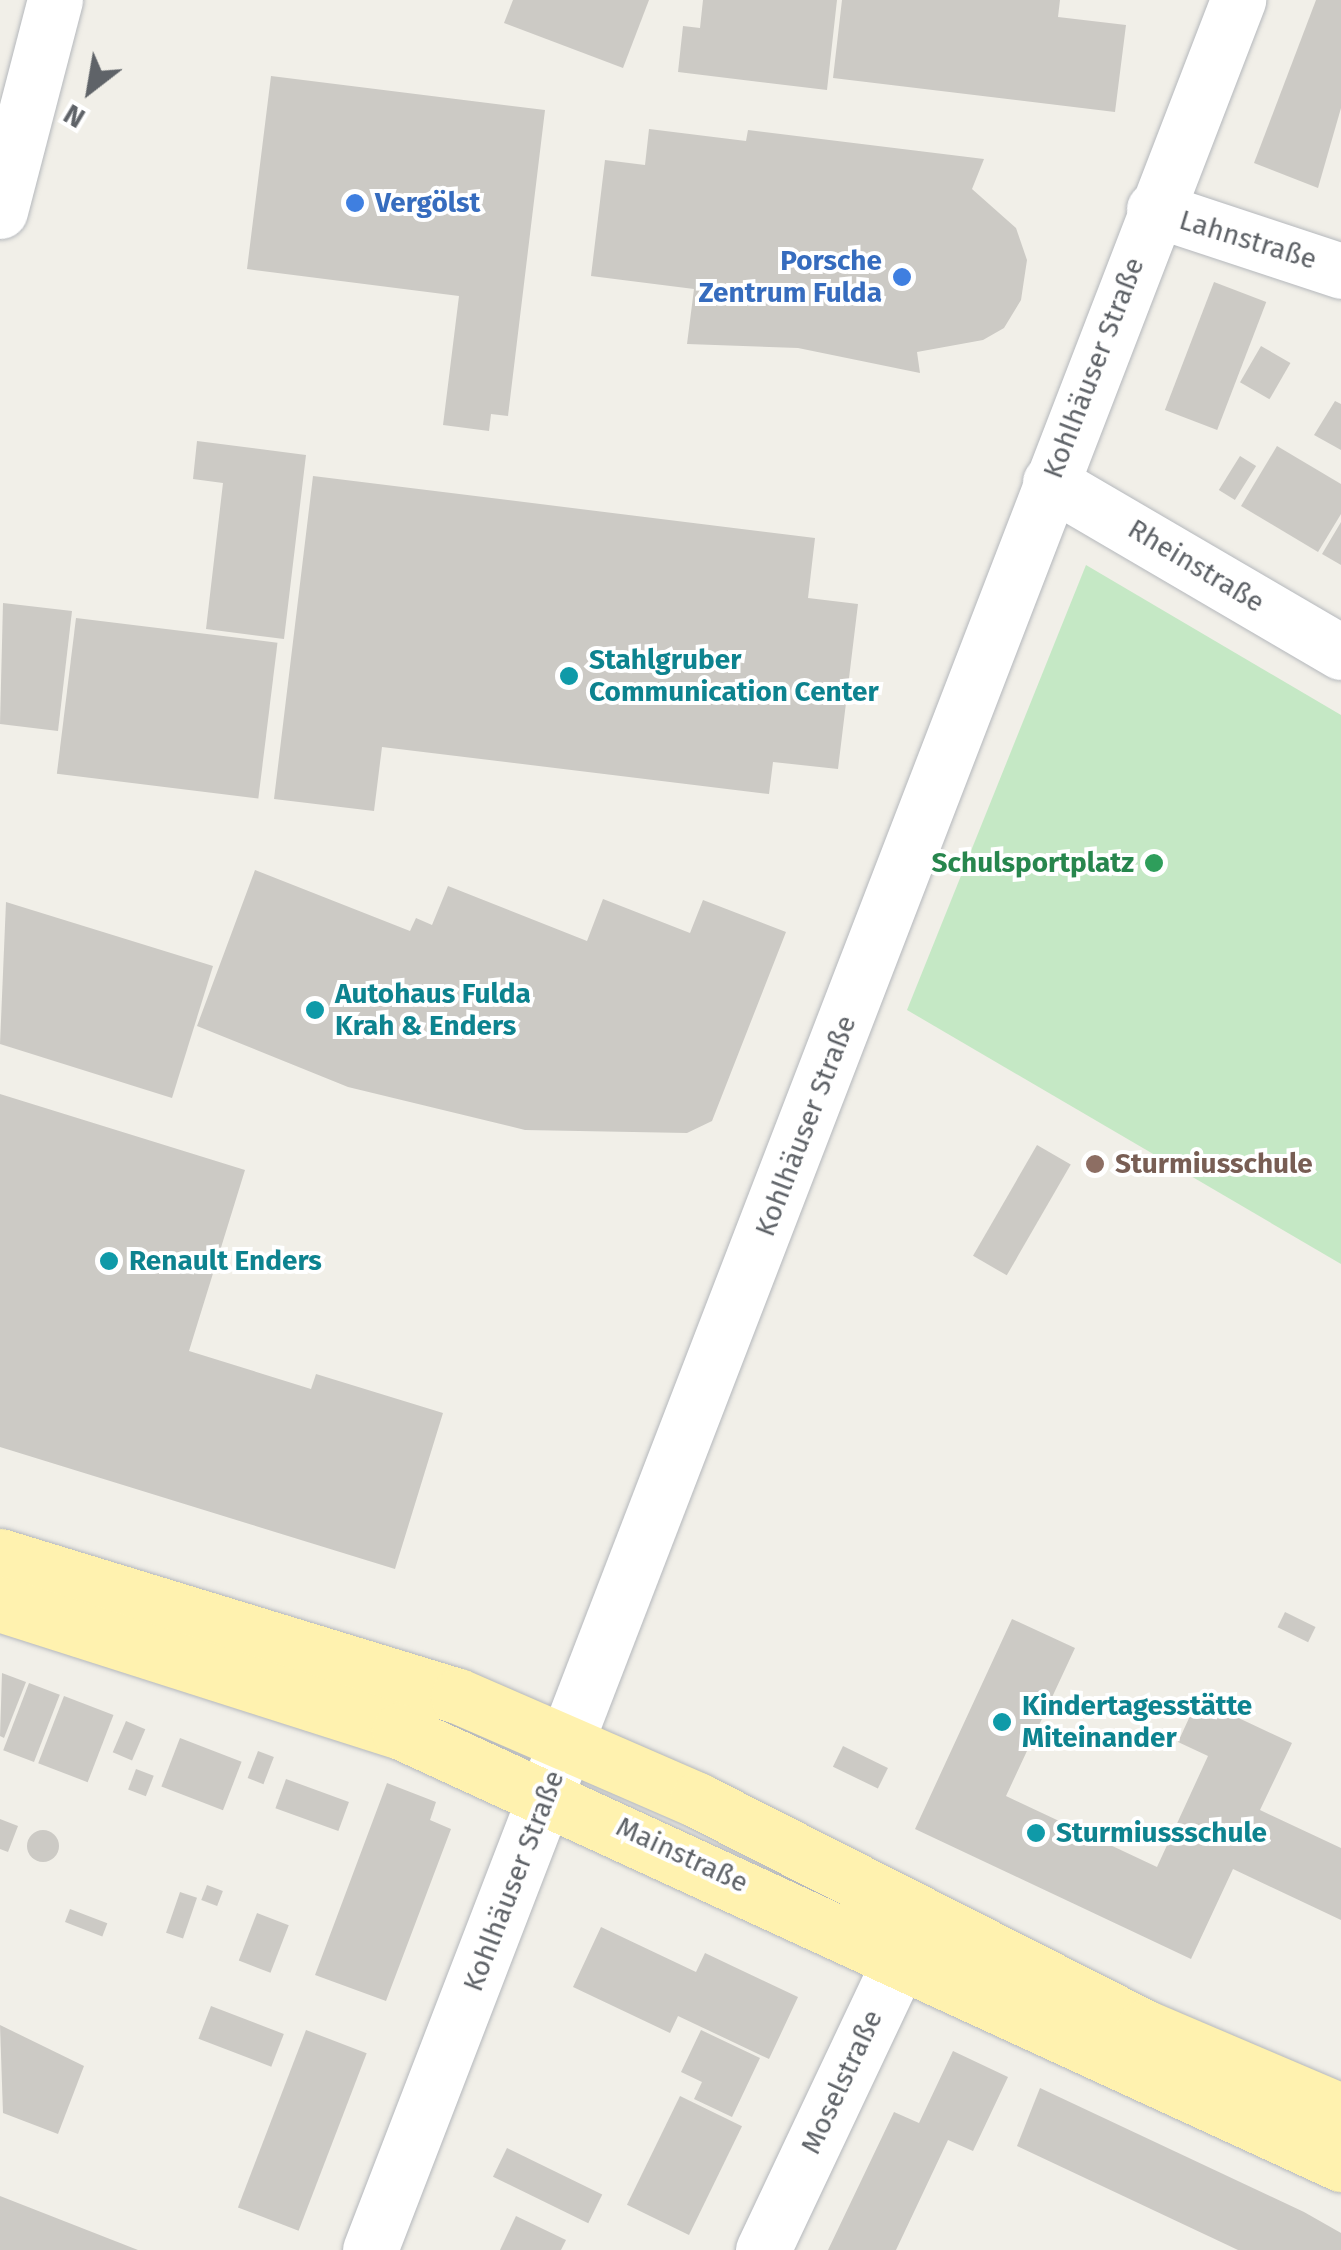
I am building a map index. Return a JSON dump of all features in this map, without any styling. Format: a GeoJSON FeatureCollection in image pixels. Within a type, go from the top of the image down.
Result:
{"type":"FeatureCollection","features":[{"type":"Feature","properties":{"kind":"main road","name":"Mainstraße"},"geometry":{"type":"LineString","coordinates":[[0,1556],[330,1653],[568,1742],[911,1936],[1341,2164]]}},
{"type":"Feature","properties":{"kind":"main road","name":"Mainstraße"},"geometry":{"type":"LineString","coordinates":[[0,1604],[304,1696],[1144,2027],[1341,2110]]}},
{"type":"Feature","properties":{"kind":"street"},"geometry":{"type":"LineString","coordinates":[[0,211],[55,0]]}},
{"type":"Feature","properties":{"kind":"street","name":"Kohlhäuser Straße"},"geometry":{"type":"LineString","coordinates":[[370,2250],[1154,209],[1238,0]]}},
{"type":"Feature","properties":{"kind":"street","name":"Lahnstraße"},"geometry":{"type":"LineString","coordinates":[[1154,209],[1341,271]]}},
{"type":"Feature","properties":{"kind":"street","name":"Rheinstraße"},"geometry":{"type":"LineString","coordinates":[[1050,482],[1341,652]]}},
{"type":"Feature","properties":{"kind":"street","name":"Moselstraße"},"geometry":{"type":"LineString","coordinates":[[763,2250],[911,1936]]}},
{"type":"Feature","properties":{"kind":"green space","name":"Schulsportplatz"},"geometry":{"type":"Polygon","coordinates":[[[1086,565],[1341,715],[1341,1264],[907,1010],[1086,565]]]}},
{"type":"Feature","properties":{"kind":"building"},"geometry":{"type":"Polygon","coordinates":[[[513,0],[649,0],[623,68],[504,23],[513,0]]]}},
{"type":"Feature","properties":{"kind":"building"},"geometry":{"type":"Polygon","coordinates":[[[703,0],[837,0],[827,90],[678,72],[683,26],[700,28],[703,0]]]}},
{"type":"Feature","properties":{"kind":"building"},"geometry":{"type":"Polygon","coordinates":[[[842,0],[1060,0],[1058,17],[1126,25],[1115,112],[833,78],[842,0]]]}},
{"type":"Feature","properties":{"kind":"building"},"geometry":{"type":"Polygon","coordinates":[[[1316,0],[1341,0],[1341,108],[1318,188],[1254,163],[1316,0]]]}},
{"type":"Feature","properties":{"kind":"building"},"geometry":{"type":"Polygon","coordinates":[[[271,76],[545,110],[508,416],[491,414],[489,431],[443,425],[459,296],[247,269],[271,76]]]}},
{"type":"Feature","properties":{"kind":"building"},"geometry":{"type":"Polygon","coordinates":[[[649,129],[746,141],[748,130],[984,159],[972,189],[1016,228],[1027,260],[1021,300],[1004,328],[983,340],[917,352],[920,373],[798,348],[687,344],[694,289],[591,276],[605,160],[645,165],[649,129]]]}},
{"type":"Feature","properties":{"kind":"building"},"geometry":{"type":"Polygon","coordinates":[[[1214,282],[1266,302],[1217,430],[1165,410],[1214,282]]]}},
{"type":"Feature","properties":{"kind":"building"},"geometry":{"type":"Polygon","coordinates":[[[1261,346],[1290,363],[1269,399],[1240,382],[1261,346]]]}},
{"type":"Feature","properties":{"kind":"building"},"geometry":{"type":"Polygon","coordinates":[[[1335,401],[1341,404],[1341,450],[1314,435],[1335,401]]]}},
{"type":"Feature","properties":{"kind":"building"},"geometry":{"type":"Polygon","coordinates":[[[197,441],[306,455],[284,639],[206,629],[223,483],[193,479],[197,441]]]}},
{"type":"Feature","properties":{"kind":"building"},"geometry":{"type":"Polygon","coordinates":[[[1277,446],[1341,484],[1341,514],[1318,552],[1241,506],[1277,446]]]}},
{"type":"Feature","properties":{"kind":"building"},"geometry":{"type":"Polygon","coordinates":[[[1240,456],[1256,466],[1235,500],[1219,490],[1240,456]]]}},
{"type":"Feature","properties":{"kind":"building","name":"Stahlgruber Communication Center"},"geometry":{"type":"Polygon","coordinates":[[[313,476],[815,538],[808,598],[858,604],[838,769],[773,762],[769,794],[382,747],[374,811],[274,799],[313,476]]]}},
{"type":"Feature","properties":{"kind":"building"},"geometry":{"type":"Polygon","coordinates":[[[1341,522],[1341,565],[1322,554],[1341,522]]]}},
{"type":"Feature","properties":{"kind":"building"},"geometry":{"type":"Polygon","coordinates":[[[3,603],[72,611],[58,731],[0,724],[3,603]]]}},
{"type":"Feature","properties":{"kind":"building"},"geometry":{"type":"Polygon","coordinates":[[[76,618],[277,643],[258,799],[57,774],[76,618]]]}},
{"type":"Feature","properties":{"kind":"building"},"geometry":{"type":"Polygon","coordinates":[[[255,870],[410,931],[416,918],[432,925],[448,886],[587,941],[603,899],[690,933],[703,900],[786,932],[712,1121],[687,1133],[525,1130],[348,1087],[197,1026],[255,870]]]}},
{"type":"Feature","properties":{"kind":"building"},"geometry":{"type":"Polygon","coordinates":[[[6,902],[213,966],[172,1098],[0,1044],[6,902]]]}},
{"type":"Feature","properties":{"kind":"building","name":"Renault Enders"},"geometry":{"type":"Polygon","coordinates":[[[0,1094],[245,1170],[189,1351],[311,1389],[316,1374],[443,1413],[395,1569],[0,1447],[0,1094]]]}},
{"type":"Feature","properties":{"kind":"building"},"geometry":{"type":"Polygon","coordinates":[[[1037,1145],[1071,1164],[1007,1275],[973,1256],[1037,1145]]]}},
{"type":"Feature","properties":{"kind":"building"},"geometry":{"type":"Polygon","coordinates":[[[1285,1612],[1316,1627],[1308,1642],[1278,1627],[1285,1612]]]}},
{"type":"Feature","properties":{"kind":"building"},"geometry":{"type":"Polygon","coordinates":[[[1012,1619],[1075,1648],[1006,1796],[1157,1867],[1208,1756],[1178,1742],[1196,1703],[1228,1713],[1292,1743],[1260,1810],[1341,1848],[1341,1920],[1233,1869],[1191,1959],[915,1829],[1012,1619]]]}},
{"type":"Feature","properties":{"kind":"building"},"geometry":{"type":"Polygon","coordinates":[[[2,1673],[26,1682],[4,1738],[0,1736],[2,1673]]]}},
{"type":"Feature","properties":{"kind":"building"},"geometry":{"type":"Polygon","coordinates":[[[29,1683],[60,1695],[34,1762],[3,1750],[29,1683]]]}},
{"type":"Feature","properties":{"kind":"building"},"geometry":{"type":"Polygon","coordinates":[[[64,1696],[113,1715],[88,1782],[38,1763],[64,1696]]]}},
{"type":"Feature","properties":{"kind":"building"},"geometry":{"type":"Polygon","coordinates":[[[126,1721],[145,1729],[132,1761],[113,1752],[126,1721]]]}},
{"type":"Feature","properties":{"kind":"building"},"geometry":{"type":"Polygon","coordinates":[[[180,1738],[242,1762],[223,1810],[161,1787],[180,1738]]]}},
{"type":"Feature","properties":{"kind":"building"},"geometry":{"type":"Polygon","coordinates":[[[843,1746],[888,1768],[878,1789],[833,1767],[843,1746]]]}},
{"type":"Feature","properties":{"kind":"building"},"geometry":{"type":"Polygon","coordinates":[[[258,1751],[274,1757],[263,1784],[248,1778],[258,1751]]]}},
{"type":"Feature","properties":{"kind":"building"},"geometry":{"type":"Polygon","coordinates":[[[136,1769],[154,1776],[146,1796],[128,1790],[136,1769]]]}},
{"type":"Feature","properties":{"kind":"building"},"geometry":{"type":"Polygon","coordinates":[[[286,1779],[349,1802],[338,1831],[275,1808],[286,1779]]]}},
{"type":"Feature","properties":{"kind":"building"},"geometry":{"type":"Polygon","coordinates":[[[387,1783],[436,1802],[430,1820],[451,1829],[386,2001],[315,1975],[387,1783]]]}},
{"type":"Feature","properties":{"kind":"building"},"geometry":{"type":"Polygon","coordinates":[[[0,1819],[18,1826],[8,1852],[0,1849],[0,1819]]]}},
{"type":"Feature","properties":{"kind":"building"},"geometry":{"type":"Polygon","coordinates":[[[43,1830],[55,1834],[59,1846],[55,1858],[43,1862],[31,1858],[27,1846],[31,1834],[43,1830]]]}},
{"type":"Feature","properties":{"kind":"building"},"geometry":{"type":"Polygon","coordinates":[[[207,1885],[223,1891],[217,1906],[201,1900],[207,1885]]]}},
{"type":"Feature","properties":{"kind":"building"},"geometry":{"type":"Polygon","coordinates":[[[180,1892],[197,1898],[183,1939],[166,1933],[180,1892]]]}},
{"type":"Feature","properties":{"kind":"building"},"geometry":{"type":"Polygon","coordinates":[[[70,1909],[107,1923],[102,1936],[65,1922],[70,1909]]]}},
{"type":"Feature","properties":{"kind":"building"},"geometry":{"type":"Polygon","coordinates":[[[257,1913],[289,1925],[270,1973],[239,1961],[257,1913]]]}},
{"type":"Feature","properties":{"kind":"building"},"geometry":{"type":"Polygon","coordinates":[[[601,1927],[696,1972],[705,1953],[798,1997],[769,2059],[678,2016],[670,2033],[573,1987],[601,1927]]]}},
{"type":"Feature","properties":{"kind":"building"},"geometry":{"type":"Polygon","coordinates":[[[211,2006],[284,2034],[271,2067],[198,2039],[211,2006]]]}},
{"type":"Feature","properties":{"kind":"building"},"geometry":{"type":"Polygon","coordinates":[[[0,2025],[84,2066],[58,2134],[3,2113],[0,2025]]]}},
{"type":"Feature","properties":{"kind":"building"},"geometry":{"type":"Polygon","coordinates":[[[306,2030],[367,2053],[299,2231],[238,2207],[306,2030]]]}},
{"type":"Feature","properties":{"kind":"building"},"geometry":{"type":"Polygon","coordinates":[[[701,2030],[760,2058],[732,2117],[694,2099],[702,2082],[681,2072],[701,2030]]]}},
{"type":"Feature","properties":{"kind":"building"},"geometry":{"type":"Polygon","coordinates":[[[953,2051],[1008,2077],[973,2151],[948,2140],[896,2250],[828,2250],[894,2112],[919,2123],[953,2051]]]}},
{"type":"Feature","properties":{"kind":"building"},"geometry":{"type":"Polygon","coordinates":[[[1040,2088],[1304,2212],[1341,2233],[1341,2250],[1238,2250],[1017,2146],[1040,2088]]]}},
{"type":"Feature","properties":{"kind":"building"},"geometry":{"type":"Polygon","coordinates":[[[680,2096],[742,2126],[689,2235],[627,2205],[680,2096]]]}},
{"type":"Feature","properties":{"kind":"building"},"geometry":{"type":"Polygon","coordinates":[[[507,2148],[602,2194],[588,2223],[493,2177],[507,2148]]]}},
{"type":"Feature","properties":{"kind":"building"},"geometry":{"type":"Polygon","coordinates":[[[0,2196],[138,2250],[0,2250],[0,2196]]]}},
{"type":"Feature","properties":{"kind":"building"},"geometry":{"type":"Polygon","coordinates":[[[516,2216],[566,2240],[561,2250],[500,2250],[516,2216]]]}},
{"type":"Feature","properties":{"kind":"place","name":"Vergölst"},"geometry":{"type":"Point","coordinates":[355,203]}},
{"type":"Feature","properties":{"kind":"place","name":"Porsche Zentrum Fulda"},"geometry":{"type":"Point","coordinates":[902,277]}},
{"type":"Feature","properties":{"kind":"place","name":"Stahlgruber Communication Center"},"geometry":{"type":"Point","coordinates":[569,676]}},
{"type":"Feature","properties":{"kind":"place","name":"Schulsportplatz"},"geometry":{"type":"Point","coordinates":[1154,863]}},
{"type":"Feature","properties":{"kind":"place","name":"Autohaus Fulda Krah & Enders"},"geometry":{"type":"Point","coordinates":[315,1010]}},
{"type":"Feature","properties":{"kind":"place","name":"Sturmiusschule"},"geometry":{"type":"Point","coordinates":[1095,1164]}},
{"type":"Feature","properties":{"kind":"place","name":"Renault Enders"},"geometry":{"type":"Point","coordinates":[109,1261]}},
{"type":"Feature","properties":{"kind":"place","name":"Kindertagesstätte Miteinander"},"geometry":{"type":"Point","coordinates":[1002,1722]}},
{"type":"Feature","properties":{"kind":"place","name":"Sturmiussschule"},"geometry":{"type":"Point","coordinates":[1036,1833]}}]}
